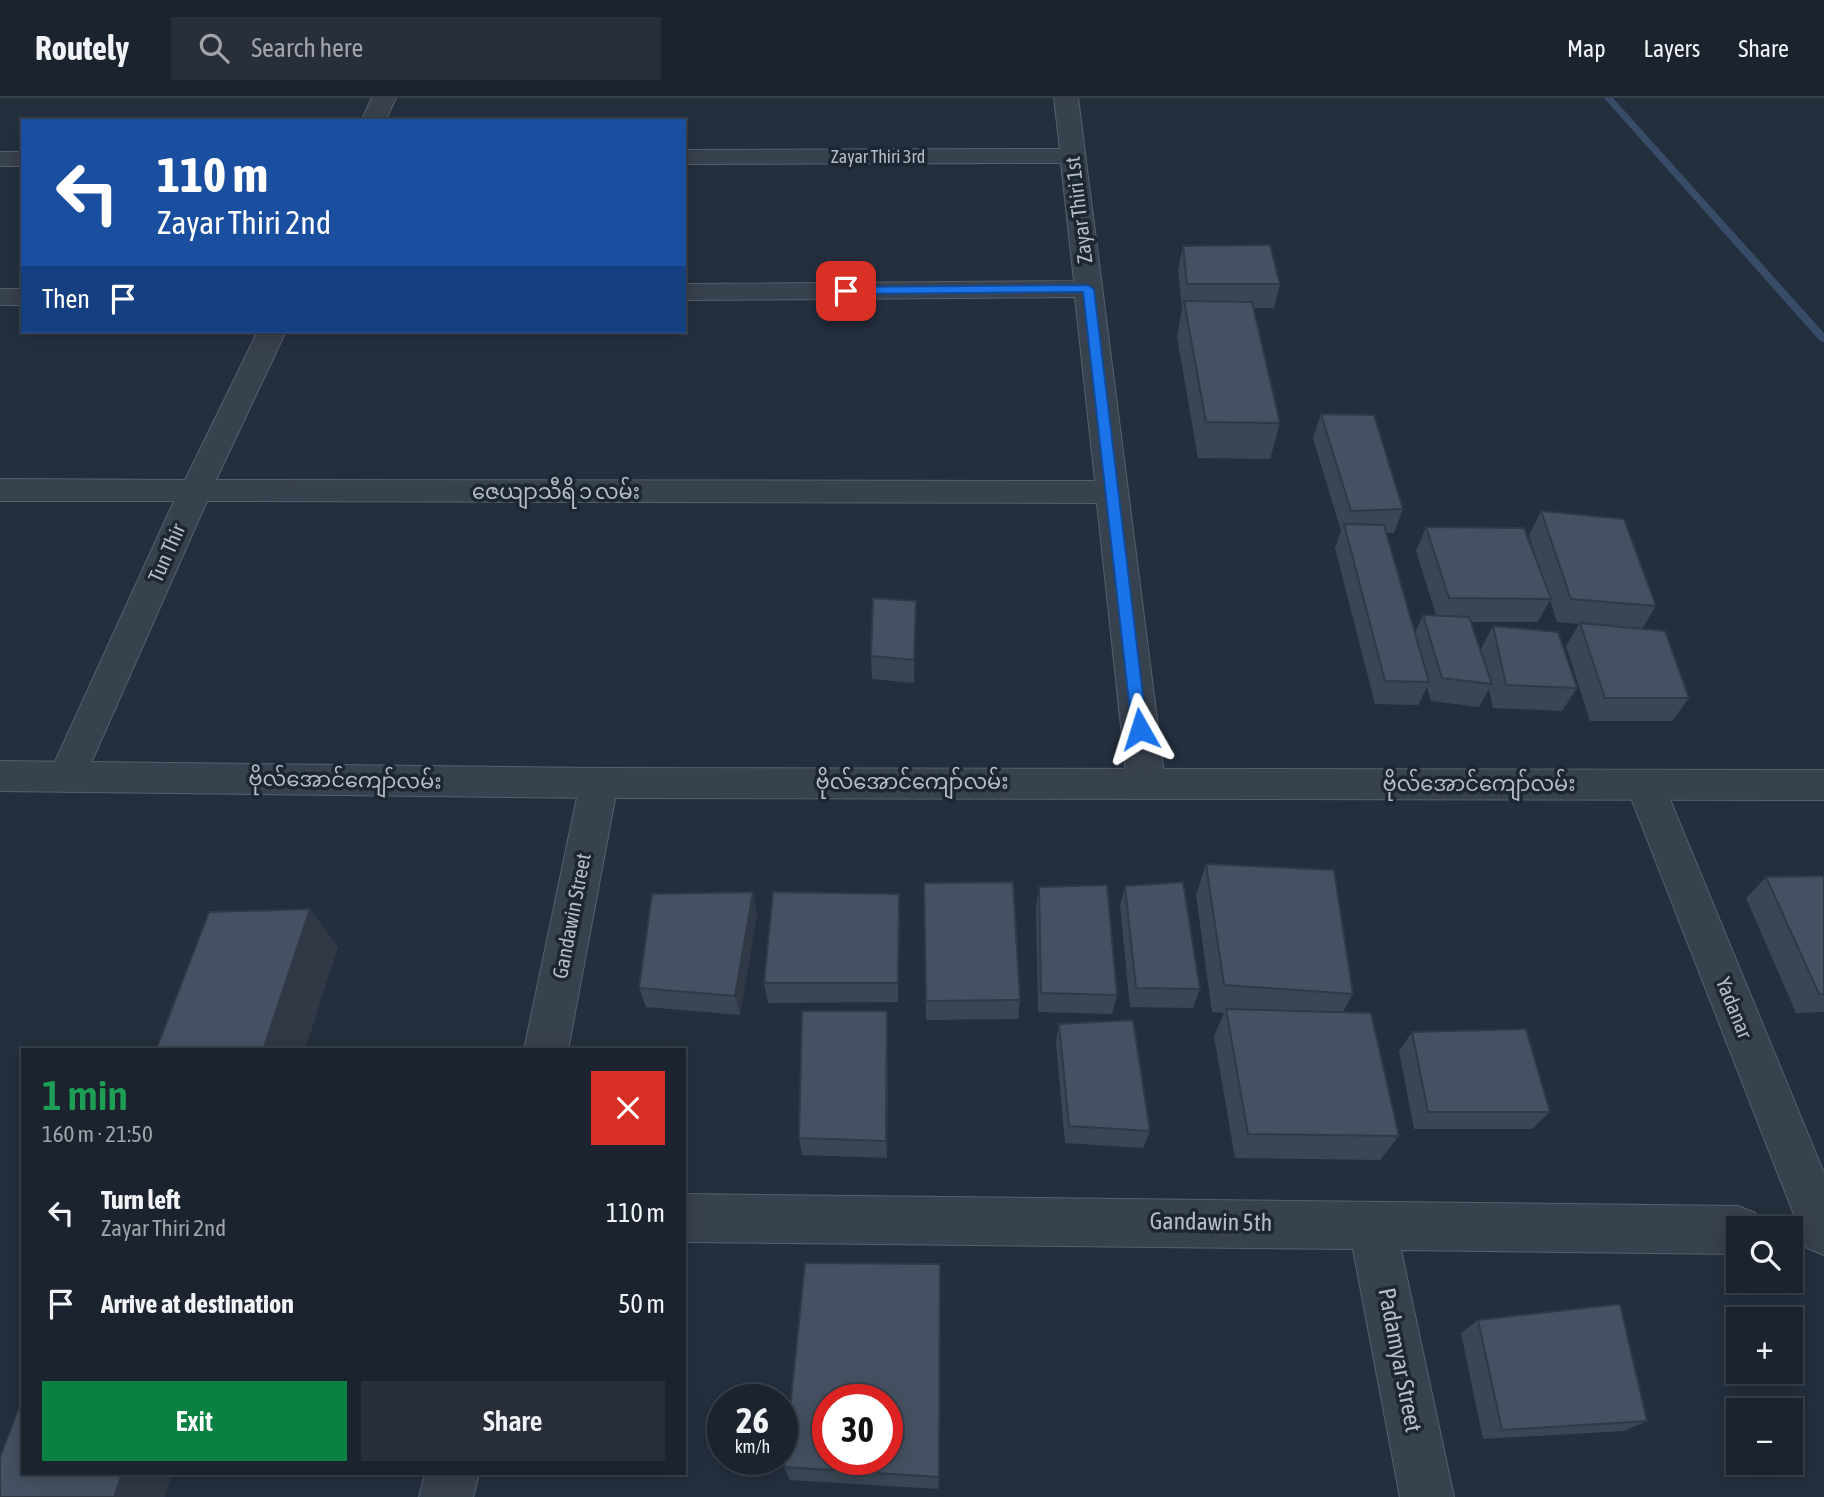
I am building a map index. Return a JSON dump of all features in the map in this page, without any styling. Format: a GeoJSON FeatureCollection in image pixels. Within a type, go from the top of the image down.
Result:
{"type":"FeatureCollection","features":[{"type":"Feature","properties":{"kind":"street"},"geometry":{"type":"LineString","coordinates":[[374,119],[384,98]]}},
{"type":"Feature","properties":{"kind":"street","name":"Zayar Thiri 1st"},"geometry":{"type":"LineString","coordinates":[[1066,98],[1146,782]]}},
{"type":"Feature","properties":{"kind":"street","name":"Zayar Thiri 3rd"},"geometry":{"type":"LineString","coordinates":[[686,158],[1073,156]]}},
{"type":"Feature","properties":{"kind":"street"},"geometry":{"type":"LineString","coordinates":[[0,159],[21,159]]}},
{"type":"Feature","properties":{"kind":"street"},"geometry":{"type":"LineString","coordinates":[[686,292],[1088,289]]}},
{"type":"Feature","properties":{"kind":"street"},"geometry":{"type":"LineString","coordinates":[[0,297],[21,297]]}},
{"type":"Feature","properties":{"kind":"street","name":"Tun Thir"},"geometry":{"type":"LineString","coordinates":[[67,777],[195,491],[271,333]]}},
{"type":"Feature","properties":{"kind":"street","name":"ဇေယျာသီရိ ၁ လမ်း"},"geometry":{"type":"LineString","coordinates":[[0,490],[1112,492]]}},
{"type":"Feature","properties":{"kind":"street","name":"ဗိုလ်အောင်ကျော်လမ်း"},"geometry":{"type":"LineString","coordinates":[[0,776],[599,783],[1824,785]]}},
{"type":"Feature","properties":{"kind":"street","name":"Gandawin Street"},"geometry":{"type":"LineString","coordinates":[[546,1048],[599,783]]}},
{"type":"Feature","properties":{"kind":"street","name":"Yadanar"},"geometry":{"type":"LineString","coordinates":[[1645,785],[1824,1231]]}},
{"type":"Feature","properties":{"kind":"street","name":"Gandawin 5th"},"geometry":{"type":"LineString","coordinates":[[686,1218],[1726,1230]]}},
{"type":"Feature","properties":{"kind":"street","name":"Padamyar Street"},"geometry":{"type":"LineString","coordinates":[[1372,1224],[1427,1497]]}},
{"type":"Feature","properties":{"kind":"street"},"geometry":{"type":"LineString","coordinates":[[1803,1231],[1824,1231]]}},
{"type":"Feature","properties":{"kind":"street"},"geometry":{"type":"LineString","coordinates":[[446,1497],[452,1475]]}},
{"type":"Feature","properties":{"kind":"building"},"geometry":{"type":"Polygon","coordinates":[[[1270,245],[1280,284],[1187,284],[1183,246],[1270,245]]]}},
{"type":"Feature","properties":{"kind":"building"},"geometry":{"type":"Polygon","coordinates":[[[1184,301],[1252,302],[1280,423],[1206,422],[1184,301]]]}},
{"type":"Feature","properties":{"kind":"building"},"geometry":{"type":"Polygon","coordinates":[[[1321,414],[1374,415],[1403,509],[1351,511],[1321,414]]]}},
{"type":"Feature","properties":{"kind":"building"},"geometry":{"type":"Polygon","coordinates":[[[1541,511],[1624,519],[1656,606],[1571,599],[1541,511]]]}},
{"type":"Feature","properties":{"kind":"building"},"geometry":{"type":"Polygon","coordinates":[[[1344,524],[1384,525],[1429,682],[1385,681],[1344,524]]]}},
{"type":"Feature","properties":{"kind":"building"},"geometry":{"type":"Polygon","coordinates":[[[1426,527],[1524,528],[1551,599],[1449,598],[1426,527]]]}},
{"type":"Feature","properties":{"kind":"building"},"geometry":{"type":"Polygon","coordinates":[[[873,598],[916,601],[914,660],[871,656],[873,598]]]}},
{"type":"Feature","properties":{"kind":"building"},"geometry":{"type":"Polygon","coordinates":[[[1423,615],[1469,617],[1492,684],[1442,678],[1423,615]]]}},
{"type":"Feature","properties":{"kind":"building"},"geometry":{"type":"Polygon","coordinates":[[[1580,623],[1665,631],[1689,698],[1605,698],[1580,623]]]}},
{"type":"Feature","properties":{"kind":"building"},"geometry":{"type":"Polygon","coordinates":[[[1493,626],[1558,632],[1577,688],[1506,685],[1493,626]]]}},
{"type":"Feature","properties":{"kind":"building"},"geometry":{"type":"Polygon","coordinates":[[[1206,864],[1334,870],[1353,994],[1224,985],[1206,864]]]}},
{"type":"Feature","properties":{"kind":"building"},"geometry":{"type":"Polygon","coordinates":[[[1824,876],[1824,994],[1819,994],[1766,877],[1824,876]]]}},
{"type":"Feature","properties":{"kind":"building"},"geometry":{"type":"Polygon","coordinates":[[[1013,882],[1020,1000],[926,1001],[924,883],[1013,882]]]}},
{"type":"Feature","properties":{"kind":"building"},"geometry":{"type":"Polygon","coordinates":[[[1183,882],[1200,989],[1136,988],[1125,886],[1183,882]]]}},
{"type":"Feature","properties":{"kind":"building"},"geometry":{"type":"Polygon","coordinates":[[[1107,885],[1117,995],[1041,993],[1039,887],[1107,885]]]}},
{"type":"Feature","properties":{"kind":"building"},"geometry":{"type":"Polygon","coordinates":[[[753,892],[735,996],[639,988],[652,894],[753,892]]]}},
{"type":"Feature","properties":{"kind":"building"},"geometry":{"type":"Polygon","coordinates":[[[773,892],[899,894],[898,983],[764,983],[773,892]]]}},
{"type":"Feature","properties":{"kind":"building"},"geometry":{"type":"Polygon","coordinates":[[[310,909],[264,1048],[157,1048],[209,912],[310,909]]]}},
{"type":"Feature","properties":{"kind":"building"},"geometry":{"type":"Polygon","coordinates":[[[1226,1009],[1371,1013],[1399,1136],[1248,1134],[1226,1009]]]}},
{"type":"Feature","properties":{"kind":"building"},"geometry":{"type":"Polygon","coordinates":[[[802,1011],[887,1011],[886,1141],[799,1138],[802,1011]]]}},
{"type":"Feature","properties":{"kind":"building"},"geometry":{"type":"Polygon","coordinates":[[[1133,1020],[1150,1131],[1069,1126],[1059,1024],[1133,1020]]]}},
{"type":"Feature","properties":{"kind":"building"},"geometry":{"type":"Polygon","coordinates":[[[1526,1029],[1550,1112],[1428,1112],[1412,1032],[1526,1029]]]}},
{"type":"Feature","properties":{"kind":"building"},"geometry":{"type":"Polygon","coordinates":[[[805,1263],[940,1264],[939,1477],[903,1475],[903,1384],[812,1384],[812,1469],[798,1468],[798,1384],[793,1384],[805,1263]]]}},
{"type":"Feature","properties":{"kind":"building"},"geometry":{"type":"Polygon","coordinates":[[[1620,1304],[1647,1421],[1502,1430],[1478,1320],[1620,1304]]]}},
{"type":"Feature","properties":{"kind":"building"},"geometry":{"type":"Polygon","coordinates":[[[21,1402],[21,1475],[122,1475],[114,1497],[0,1497],[0,1457],[21,1402]]]}},
{"type":"Feature","properties":{"kind":"waterway"},"geometry":{"type":"LineString","coordinates":[[1608,98],[1824,339]]}},
{"type":"Feature","properties":{"kind":"route"},"geometry":{"type":"LineString","coordinates":[[846,291],[1088,289],[1140,729]]}}]}
